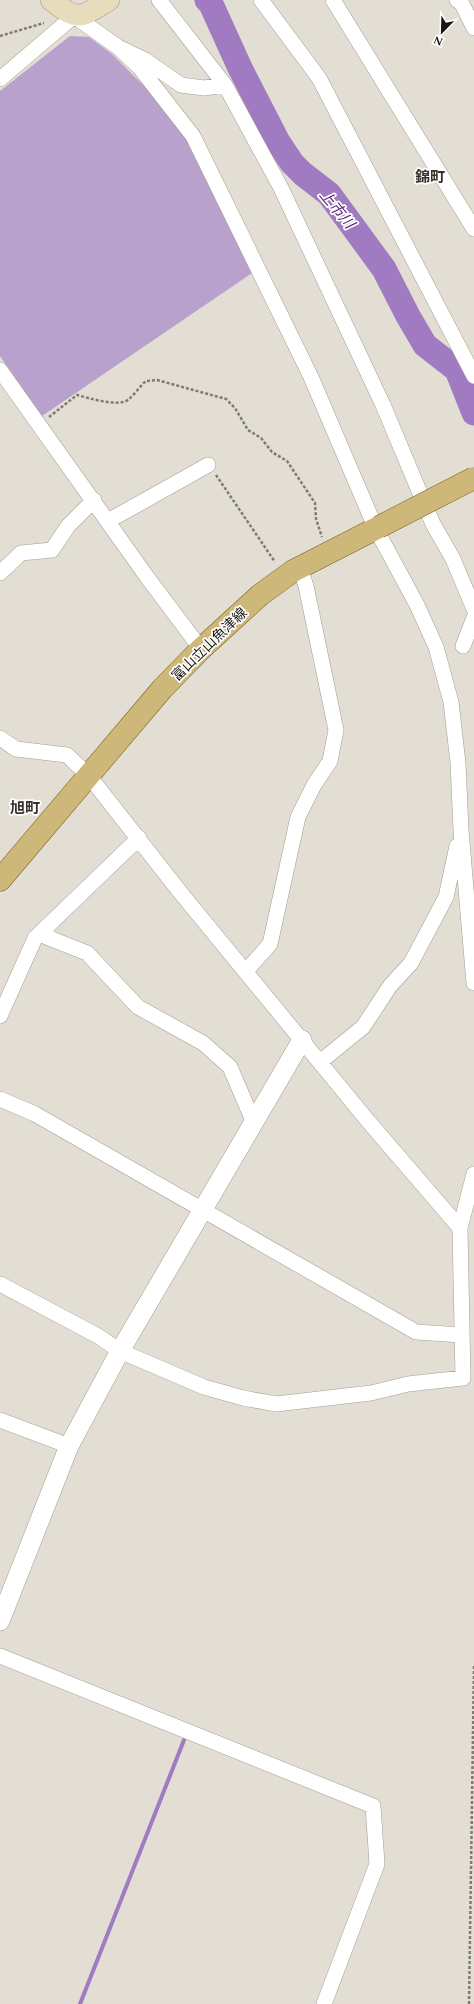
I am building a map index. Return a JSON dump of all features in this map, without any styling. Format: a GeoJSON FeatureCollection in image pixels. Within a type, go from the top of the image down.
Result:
{"type":"FeatureCollection","features":[{"type":"Feature","properties":{"kind":"main road"},"geometry":{"type":"LineString","coordinates":[[51,0],[73,19],[109,0]]}},
{"type":"Feature","properties":{"kind":"main road","name":"富山立山魚津線"},"geometry":{"type":"LineString","coordinates":[[0,880],[162,689],[201,649],[260,595],[292,573],[328,553],[474,478]]}},
{"type":"Feature","properties":{"kind":"street"},"geometry":{"type":"LineString","coordinates":[[159,0],[225,85],[281,188],[383,405],[432,524],[453,559],[474,609]]}},
{"type":"Feature","properties":{"kind":"street"},"geometry":{"type":"LineString","coordinates":[[261,0],[319,78],[474,376]]}},
{"type":"Feature","properties":{"kind":"street"},"geometry":{"type":"LineString","coordinates":[[333,0],[474,229]]}},
{"type":"Feature","properties":{"kind":"street"},"geometry":{"type":"LineString","coordinates":[[458,0],[462,4],[474,28]]}},
{"type":"Feature","properties":{"kind":"street"},"geometry":{"type":"LineString","coordinates":[[0,79],[73,19],[118,47],[145,60],[181,85],[204,88],[225,85]]}},
{"type":"Feature","properties":{"kind":"street"},"geometry":{"type":"LineString","coordinates":[[118,47],[140,68],[193,136],[311,377],[378,528],[417,605],[436,647],[451,702],[458,763],[461,830],[474,983]]}},
{"type":"Feature","properties":{"kind":"street"},"geometry":{"type":"LineString","coordinates":[[0,370],[94,500],[147,577],[201,649]]}},
{"type":"Feature","properties":{"kind":"street"},"geometry":{"type":"LineString","coordinates":[[108,521],[208,465]]}},
{"type":"Feature","properties":{"kind":"street"},"geometry":{"type":"LineString","coordinates":[[0,573],[21,553],[52,550],[68,526],[94,500]]}},
{"type":"Feature","properties":{"kind":"street"},"geometry":{"type":"LineString","coordinates":[[246,972],[270,944],[298,817],[314,785],[330,761],[336,730],[306,586],[292,573]]}},
{"type":"Feature","properties":{"kind":"street"},"geometry":{"type":"LineString","coordinates":[[463,646],[474,618]]}},
{"type":"Feature","properties":{"kind":"street"},"geometry":{"type":"LineString","coordinates":[[0,738],[16,749],[67,755],[88,776],[139,838],[180,892],[368,1121],[460,1228]]}},
{"type":"Feature","properties":{"kind":"street"},"geometry":{"type":"LineString","coordinates":[[320,1062],[363,1027],[390,986],[411,964],[446,897],[461,830]]}},
{"type":"Feature","properties":{"kind":"street"},"geometry":{"type":"LineString","coordinates":[[0,1016],[35,938],[139,838]]}},
{"type":"Feature","properties":{"kind":"street"},"geometry":{"type":"LineString","coordinates":[[39,934],[87,952],[138,1007],[203,1043],[230,1067],[254,1123]]}},
{"type":"Feature","properties":{"kind":"street"},"geometry":{"type":"LineString","coordinates":[[0,1621],[69,1446],[120,1351],[302,1040]]}},
{"type":"Feature","properties":{"kind":"street"},"geometry":{"type":"LineString","coordinates":[[0,1099],[35,1114],[416,1332],[462,1335]]}},
{"type":"Feature","properties":{"kind":"street"},"geometry":{"type":"LineString","coordinates":[[0,1284],[98,1336],[120,1351],[204,1387],[243,1398],[276,1404],[370,1393],[408,1384],[463,1378],[460,1228],[474,1174]]}},
{"type":"Feature","properties":{"kind":"street"},"geometry":{"type":"LineString","coordinates":[[0,1420],[69,1446]]}},
{"type":"Feature","properties":{"kind":"street"},"geometry":{"type":"LineString","coordinates":[[0,1656],[373,1806],[376,1864],[324,2004]]}},
{"type":"Feature","properties":{"kind":"path"},"geometry":{"type":"LineString","coordinates":[[0,36],[41,22],[53,23],[73,19]]}},
{"type":"Feature","properties":{"kind":"path"},"geometry":{"type":"LineString","coordinates":[[40,425],[77,395],[120,403],[129,400],[146,381],[157,380],[226,399],[235,408],[248,430],[261,438],[272,452],[287,461],[314,503],[319,531],[328,553]]}},
{"type":"Feature","properties":{"kind":"path"},"geometry":{"type":"LineString","coordinates":[[208,465],[292,573]]}},
{"type":"Feature","properties":{"kind":"path"},"geometry":{"type":"LineString","coordinates":[[469,2004],[474,1665]]}},
{"type":"Feature","properties":{"kind":"shaded area"},"geometry":{"type":"Polygon","coordinates":[[[70,36],[89,37],[112,54],[153,95],[185,134],[255,271],[42,416],[0,356],[0,91],[70,36]]]}},
{"type":"Feature","properties":{"kind":"waterway","name":"上市川"},"geometry":{"type":"LineString","coordinates":[[207,0],[211,4],[240,68],[278,142],[292,163],[303,174],[329,194],[384,269],[425,345],[457,370],[474,413]]}},
{"type":"Feature","properties":{"kind":"waterway"},"geometry":{"type":"LineString","coordinates":[[80,2004],[184,1740]]}},
{"type":"Feature","properties":{"kind":"district","name":"錦町"},"geometry":{"type":"Point","coordinates":[430,177]}},
{"type":"Feature","properties":{"kind":"district","name":"旭町"},"geometry":{"type":"Point","coordinates":[25,808]}}]}
